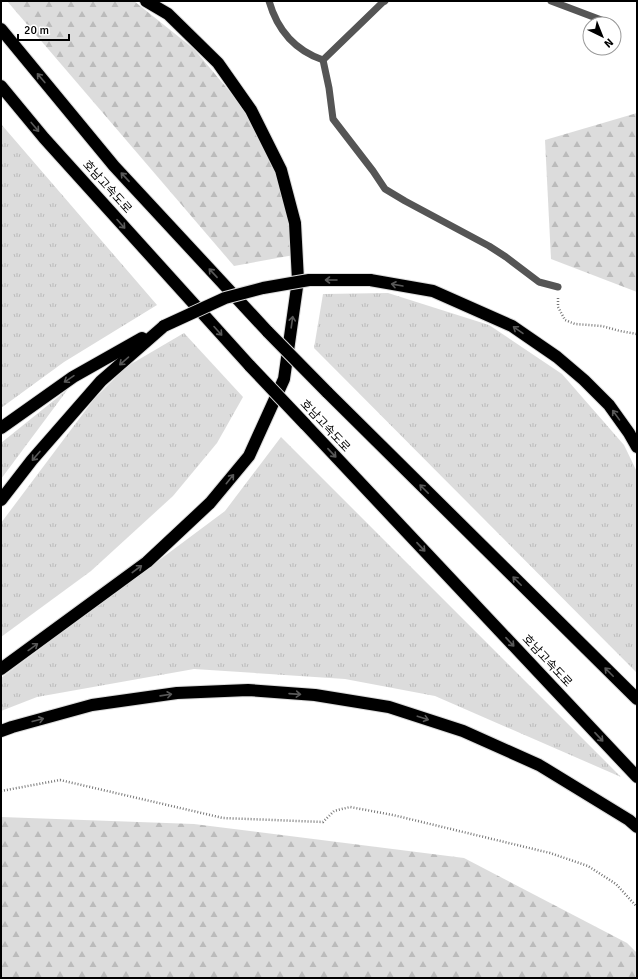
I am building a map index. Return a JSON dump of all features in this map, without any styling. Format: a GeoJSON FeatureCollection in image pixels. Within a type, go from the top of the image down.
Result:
{"type":"FeatureCollection","features":[{"type":"Feature","properties":{"kind":"highway"},"geometry":{"type":"LineString","coordinates":[[1,669],[147,562],[210,503],[250,456],[284,379],[298,280],[295,223],[281,170],[251,110],[218,63],[168,14],[146,1]]}},
{"type":"Feature","properties":{"kind":"highway","name":"호남고속도로"},"geometry":{"type":"LineString","coordinates":[[1,29],[114,166],[268,332],[637,699]]}},
{"type":"Feature","properties":{"kind":"highway","name":"호남고속도로"},"geometry":{"type":"LineString","coordinates":[[1,86],[44,138],[250,366],[637,777]]}},
{"type":"Feature","properties":{"kind":"highway"},"geometry":{"type":"LineString","coordinates":[[1,428],[73,377],[164,326],[225,298],[263,288],[309,280],[370,280],[433,292],[512,326],[557,358],[584,380],[609,405],[637,447]]}},
{"type":"Feature","properties":{"kind":"highway"},"geometry":{"type":"LineString","coordinates":[[1,500],[32,460],[101,381],[164,326]]}},
{"type":"Feature","properties":{"kind":"highway"},"geometry":{"type":"LineString","coordinates":[[1,731],[92,705],[177,693],[248,690],[315,695],[388,707],[463,731],[539,765],[629,820],[637,827]]}},
{"type":"Feature","properties":{"kind":"lane"},"geometry":{"type":"LineString","coordinates":[[269,1],[276,20],[286,36],[300,48],[323,60]]}},
{"type":"Feature","properties":{"kind":"lane"},"geometry":{"type":"LineString","coordinates":[[323,60],[385,1]]}},
{"type":"Feature","properties":{"kind":"lane"},"geometry":{"type":"LineString","coordinates":[[551,1],[590,16]]}},
{"type":"Feature","properties":{"kind":"lane"},"geometry":{"type":"LineString","coordinates":[[323,60],[333,118],[385,189],[490,246],[539,282],[558,287]]}},
{"type":"Feature","properties":{"kind":"path"},"geometry":{"type":"LineString","coordinates":[[558,287],[558,308],[565,320],[576,324],[602,326],[637,334]]}},
{"type":"Feature","properties":{"kind":"path"},"geometry":{"type":"LineString","coordinates":[[1,791],[60,780],[223,818],[323,822],[334,811],[350,808],[393,815],[550,853],[588,866],[616,884],[637,908]]}},
{"type":"Feature","properties":{"kind":"green space"},"geometry":{"type":"Polygon","coordinates":[[[7,1],[134,1],[194,49],[246,111],[283,178],[294,255],[234,266],[7,1]]]}},
{"type":"Feature","properties":{"kind":"green space"},"geometry":{"type":"Polygon","coordinates":[[[637,113],[637,292],[551,259],[545,140],[637,113]]]}},
{"type":"Feature","properties":{"kind":"green space"},"geometry":{"type":"Polygon","coordinates":[[[1,124],[157,305],[64,362],[1,408],[1,124]]]}},
{"type":"Feature","properties":{"kind":"green space"},"geometry":{"type":"Polygon","coordinates":[[[388,293],[489,325],[562,374],[624,445],[637,472],[637,673],[314,348],[323,294],[388,293]]]}},
{"type":"Feature","properties":{"kind":"green space"},"geometry":{"type":"Polygon","coordinates":[[[184,333],[243,397],[217,443],[173,496],[91,571],[1,637],[1,523],[94,399],[126,367],[184,333]]]}},
{"type":"Feature","properties":{"kind":"green space"},"geometry":{"type":"Polygon","coordinates":[[[68,389],[1,479],[1,443],[68,389]]]}},
{"type":"Feature","properties":{"kind":"green space"},"geometry":{"type":"Polygon","coordinates":[[[281,437],[621,777],[435,696],[345,679],[194,669],[37,697],[1,711],[1,678],[225,511],[281,437]]]}},
{"type":"Feature","properties":{"kind":"green space"},"geometry":{"type":"Polygon","coordinates":[[[1,817],[194,824],[464,858],[627,943],[637,953],[637,978],[1,978],[1,817]]]}}]}
